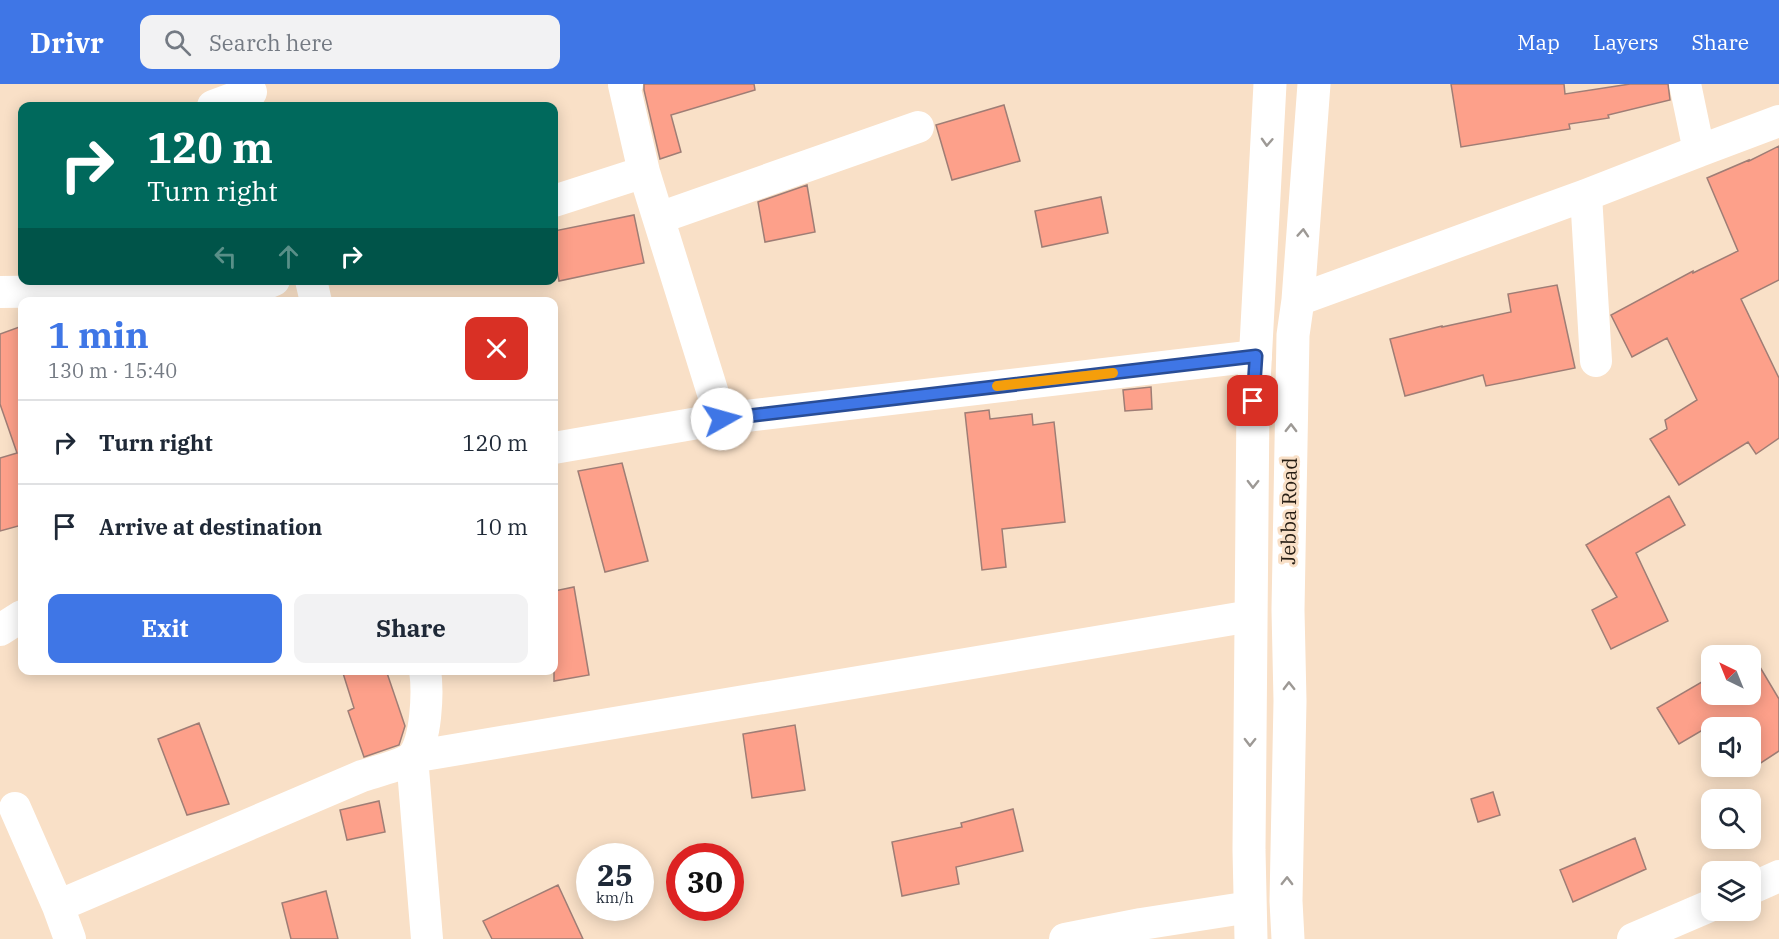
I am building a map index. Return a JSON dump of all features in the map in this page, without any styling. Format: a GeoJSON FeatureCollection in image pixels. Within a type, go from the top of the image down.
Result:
{"type":"FeatureCollection","features":[{"type":"Feature","properties":{"kind":"highway"},"geometry":{"type":"LineString","coordinates":[[1251,939],[1249,838],[1253,401],[1270,84]]}},
{"type":"Feature","properties":{"kind":"highway","name":"Jebba Road"},"geometry":{"type":"LineString","coordinates":[[1288,939],[1286,902],[1290,701],[1288,598],[1293,335],[1298,300],[1314,84]]}},
{"type":"Feature","properties":{"kind":"street"},"geometry":{"type":"LineString","coordinates":[[627,84],[624,85],[644,172],[722,419]]}},
{"type":"Feature","properties":{"kind":"street"},"geometry":{"type":"LineString","coordinates":[[1685,84],[1699,151]]}},
{"type":"Feature","properties":{"kind":"street"},"geometry":{"type":"LineString","coordinates":[[225,102],[255,92]]}},
{"type":"Feature","properties":{"kind":"street"},"geometry":{"type":"LineString","coordinates":[[1298,300],[1586,195],[1779,121]]}},
{"type":"Feature","properties":{"kind":"street"},"geometry":{"type":"LineString","coordinates":[[659,218],[918,127]]}},
{"type":"Feature","properties":{"kind":"street"},"geometry":{"type":"LineString","coordinates":[[558,200],[644,172]]}},
{"type":"Feature","properties":{"kind":"street"},"geometry":{"type":"LineString","coordinates":[[1586,195],[1596,361]]}},
{"type":"Feature","properties":{"kind":"street"},"geometry":{"type":"LineString","coordinates":[[0,292],[253,289],[262,285]]}},
{"type":"Feature","properties":{"kind":"street"},"geometry":{"type":"LineString","coordinates":[[558,447],[722,419],[1256,356]]}},
{"type":"Feature","properties":{"kind":"street"},"geometry":{"type":"LineString","coordinates":[[58,906],[340,785],[412,757],[1251,616]]}},
{"type":"Feature","properties":{"kind":"street"},"geometry":{"type":"LineString","coordinates":[[0,630],[18,619]]}},
{"type":"Feature","properties":{"kind":"street"},"geometry":{"type":"LineString","coordinates":[[426,675],[427,687],[422,740],[412,757],[428,939]]}},
{"type":"Feature","properties":{"kind":"street"},"geometry":{"type":"LineString","coordinates":[[15,808],[70,939]]}},
{"type":"Feature","properties":{"kind":"street"},"geometry":{"type":"LineString","coordinates":[[1761,884],[1779,876]]}},
{"type":"Feature","properties":{"kind":"street"},"geometry":{"type":"LineString","coordinates":[[1065,939],[1141,924],[1250,907]]}},
{"type":"Feature","properties":{"kind":"street"},"geometry":{"type":"LineString","coordinates":[[1633,939],[1701,910]]}},
{"type":"Feature","properties":{"kind":"building"},"geometry":{"type":"Polygon","coordinates":[[[644,84],[754,84],[755,90],[671,115],[681,152],[660,159],[644,84]]]}},
{"type":"Feature","properties":{"kind":"building"},"geometry":{"type":"Polygon","coordinates":[[[1451,84],[1564,84],[1565,94],[1630,84],[1668,84],[1670,100],[1608,115],[1609,118],[1569,124],[1570,129],[1461,147],[1451,84]]]}},
{"type":"Feature","properties":{"kind":"building"},"geometry":{"type":"Polygon","coordinates":[[[1004,105],[1020,161],[952,180],[936,125],[1004,105]]]}},
{"type":"Feature","properties":{"kind":"building"},"geometry":{"type":"Polygon","coordinates":[[[1779,146],[1779,280],[1741,299],[1779,378],[1779,438],[1756,454],[1748,442],[1679,485],[1650,439],[1667,429],[1665,420],[1697,400],[1667,338],[1632,357],[1611,315],[1693,271],[1693,273],[1738,251],[1707,178],[1779,146]]]}},
{"type":"Feature","properties":{"kind":"building"},"geometry":{"type":"Polygon","coordinates":[[[807,185],[815,232],[765,242],[758,202],[807,185]]]}},
{"type":"Feature","properties":{"kind":"building"},"geometry":{"type":"Polygon","coordinates":[[[1101,197],[1108,233],[1042,247],[1035,211],[1101,197]]]}},
{"type":"Feature","properties":{"kind":"building"},"geometry":{"type":"Polygon","coordinates":[[[634,215],[644,263],[559,281],[558,230],[634,215]]]}},
{"type":"Feature","properties":{"kind":"building"},"geometry":{"type":"Polygon","coordinates":[[[1557,285],[1575,368],[1486,386],[1483,375],[1405,396],[1390,339],[1511,312],[1508,294],[1557,285]]]}},
{"type":"Feature","properties":{"kind":"building"},"geometry":{"type":"Polygon","coordinates":[[[18,327],[18,526],[0,531],[0,458],[17,453],[0,404],[0,334],[18,327]]]}},
{"type":"Feature","properties":{"kind":"building"},"geometry":{"type":"Polygon","coordinates":[[[1151,387],[1152,409],[1125,411],[1123,390],[1151,387]]]}},
{"type":"Feature","properties":{"kind":"building"},"geometry":{"type":"Polygon","coordinates":[[[989,410],[990,419],[1032,414],[1033,425],[1054,422],[1065,522],[1002,529],[1006,567],[982,570],[965,413],[989,410]]]}},
{"type":"Feature","properties":{"kind":"building"},"geometry":{"type":"Polygon","coordinates":[[[622,463],[648,561],[605,572],[578,471],[622,463]]]}},
{"type":"Feature","properties":{"kind":"building"},"geometry":{"type":"Polygon","coordinates":[[[1669,496],[1685,525],[1636,553],[1668,621],[1611,649],[1592,610],[1617,597],[1586,545],[1669,496]]]}},
{"type":"Feature","properties":{"kind":"building"},"geometry":{"type":"Polygon","coordinates":[[[574,587],[589,675],[554,681],[554,675],[558,675],[558,590],[574,587]]]}},
{"type":"Feature","properties":{"kind":"building"},"geometry":{"type":"Polygon","coordinates":[[[1761,669],[1779,699],[1779,751],[1761,763],[1761,717],[1701,717],[1701,731],[1679,744],[1657,708],[1701,682],[1701,705],[1761,705],[1761,669]]]}},
{"type":"Feature","properties":{"kind":"building"},"geometry":{"type":"Polygon","coordinates":[[[344,675],[388,675],[405,726],[399,745],[364,757],[348,711],[354,708],[344,675]]]}},
{"type":"Feature","properties":{"kind":"building"},"geometry":{"type":"Polygon","coordinates":[[[199,723],[229,804],[187,815],[158,739],[199,723]]]}},
{"type":"Feature","properties":{"kind":"building"},"geometry":{"type":"Polygon","coordinates":[[[795,725],[805,790],[752,798],[743,734],[795,725]]]}},
{"type":"Feature","properties":{"kind":"building"},"geometry":{"type":"Polygon","coordinates":[[[1493,792],[1500,815],[1478,822],[1471,799],[1493,792]]]}},
{"type":"Feature","properties":{"kind":"building"},"geometry":{"type":"Polygon","coordinates":[[[379,801],[385,832],[347,840],[340,810],[379,801]]]}},
{"type":"Feature","properties":{"kind":"building"},"geometry":{"type":"Polygon","coordinates":[[[1013,809],[1023,851],[956,867],[959,884],[902,896],[892,842],[962,827],[961,823],[1013,809]]]}},
{"type":"Feature","properties":{"kind":"building"},"geometry":{"type":"Polygon","coordinates":[[[1635,838],[1646,869],[1573,902],[1560,870],[1635,838]]]}},
{"type":"Feature","properties":{"kind":"building"},"geometry":{"type":"Polygon","coordinates":[[[558,885],[583,939],[492,939],[483,921],[558,885]]]}},
{"type":"Feature","properties":{"kind":"building"},"geometry":{"type":"Polygon","coordinates":[[[326,891],[338,939],[291,939],[282,903],[326,891]]]}},
{"type":"Feature","properties":{"kind":"slow traffic"},"geometry":{"type":"LineString","coordinates":[[997,386],[1113,373]]}},
{"type":"Feature","properties":{"kind":"route"},"geometry":{"type":"LineString","coordinates":[[722,419],[1256,356],[1253,401]]}}]}
